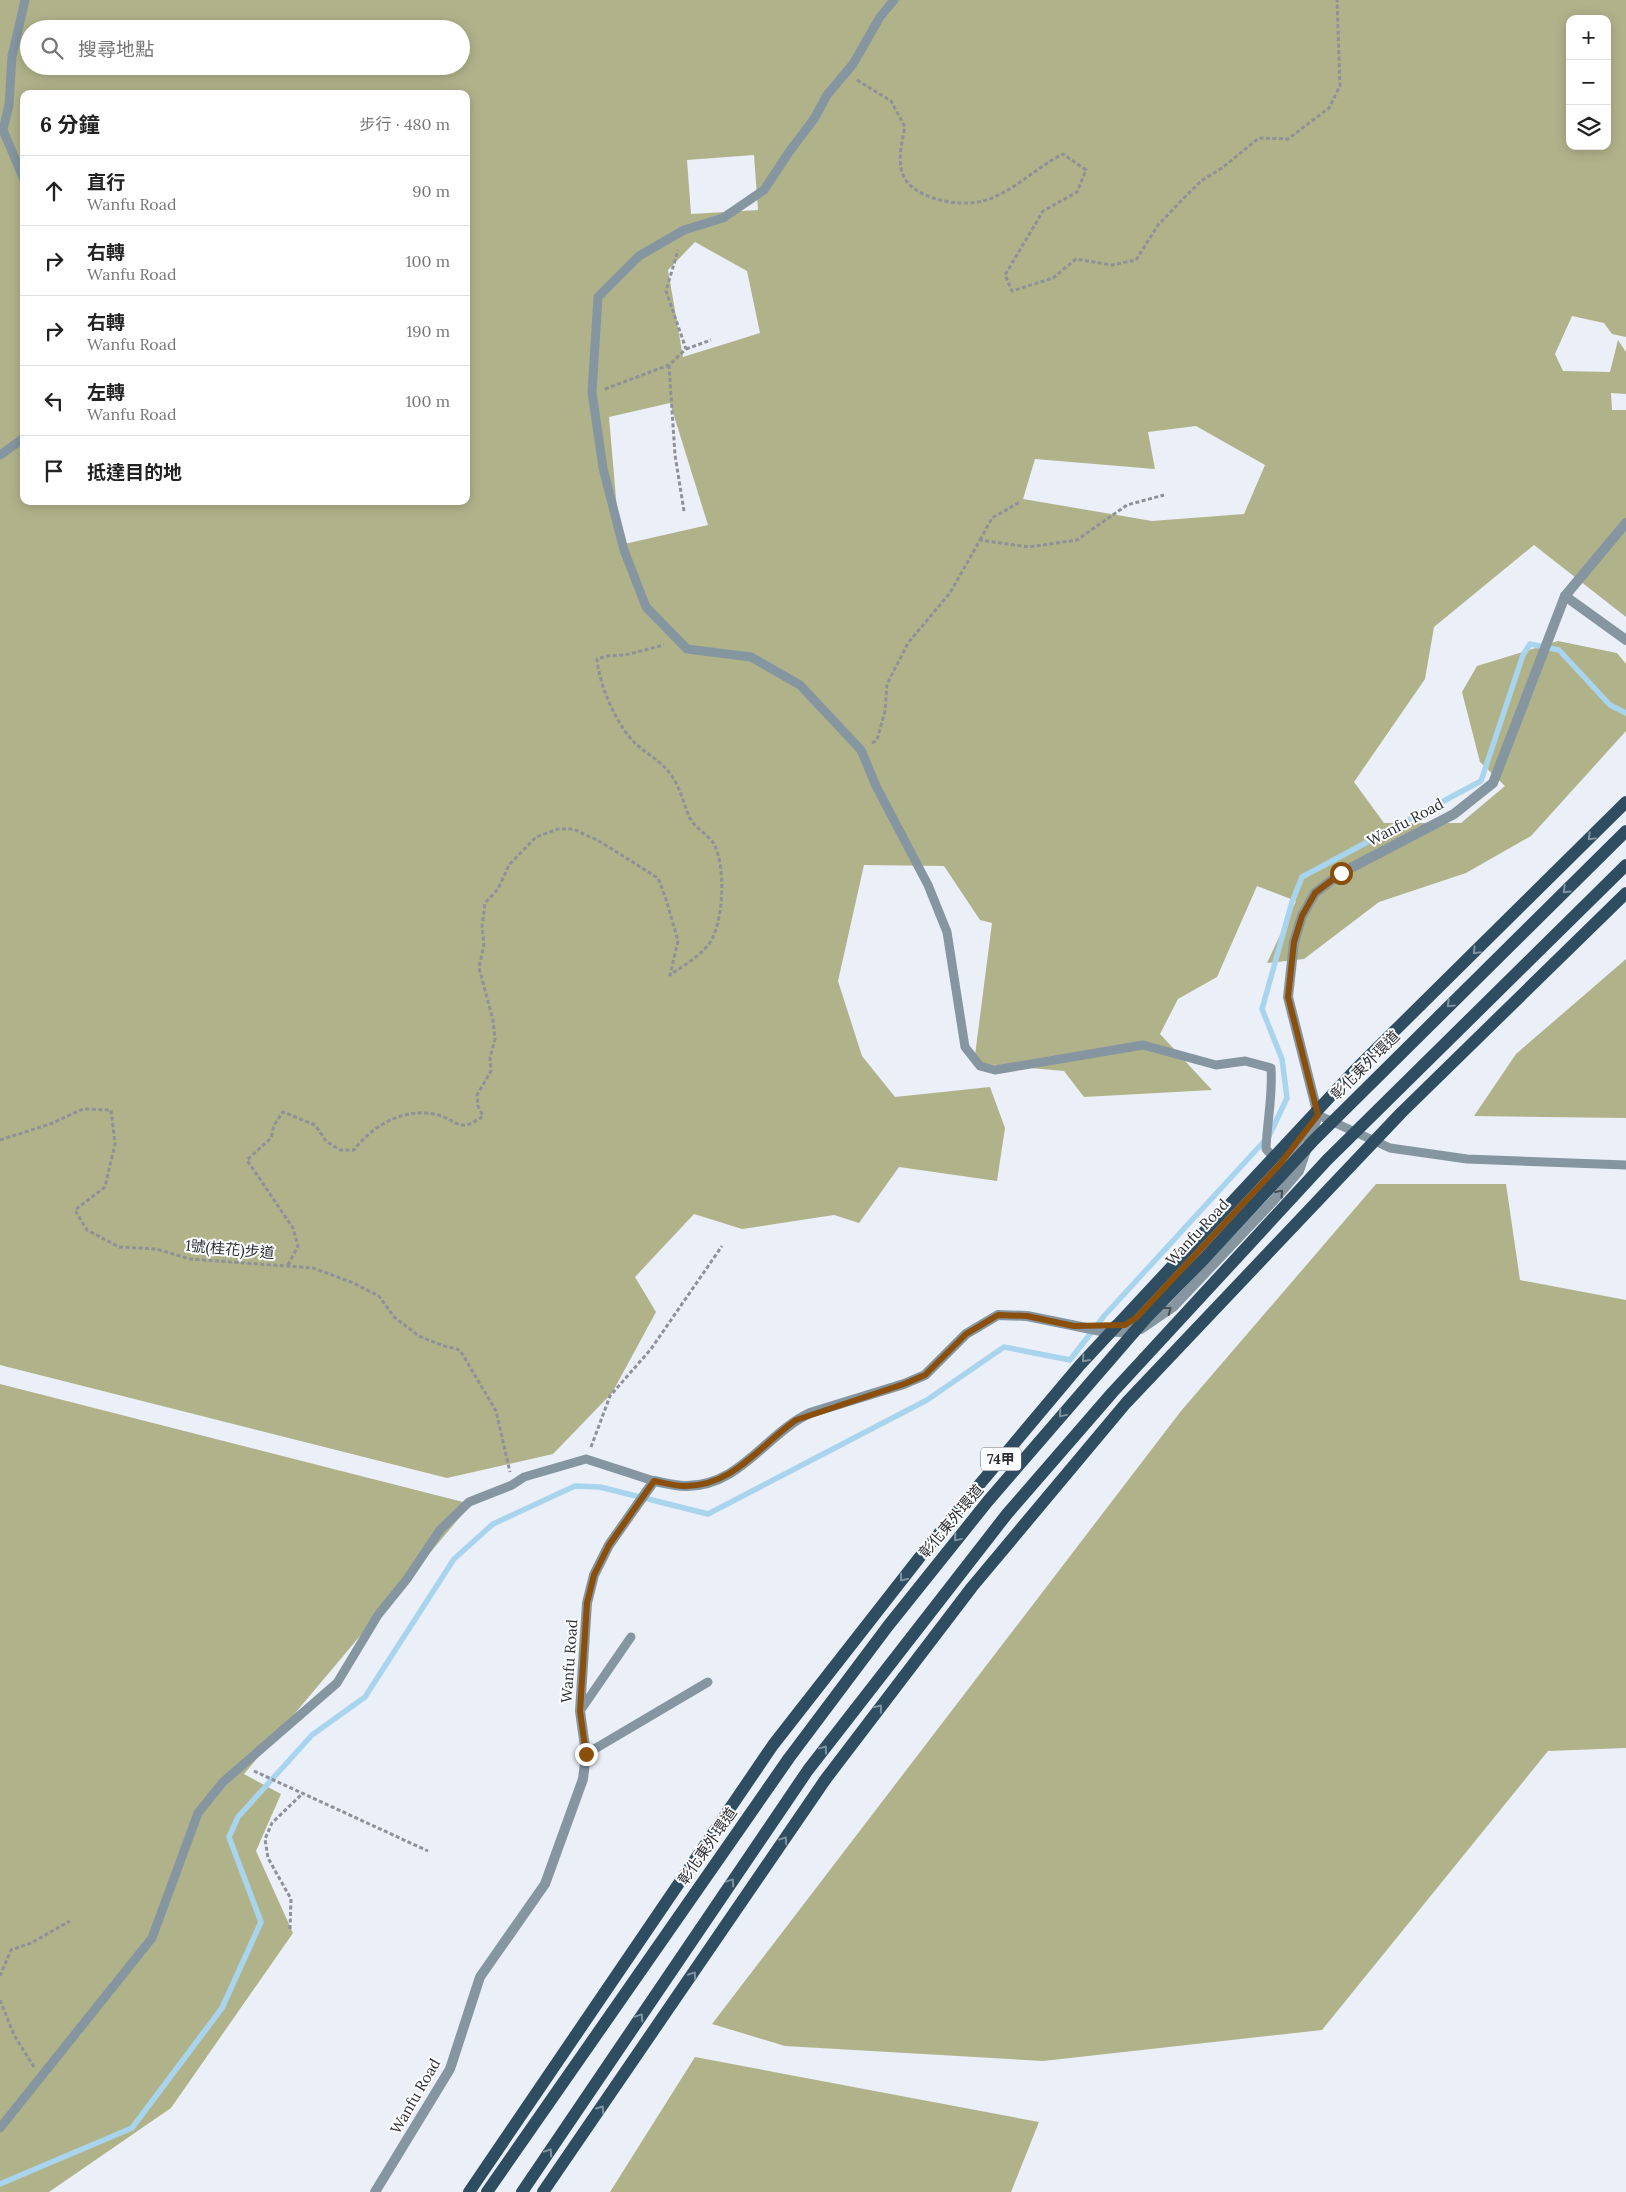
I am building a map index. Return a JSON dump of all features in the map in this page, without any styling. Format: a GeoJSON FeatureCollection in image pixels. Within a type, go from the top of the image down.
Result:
{"type":"FeatureCollection","features":[{"type":"Feature","properties":{"kind":"main road","name":"74甲"},"geometry":{"type":"LineString","coordinates":[[469,2192],[773,1745],[968,1498],[1080,1365],[1348,1077],[1626,802]]}},
{"type":"Feature","properties":{"kind":"main road","name":"彰化東外環道"},"geometry":{"type":"LineString","coordinates":[[487,2192],[794,1751],[937,1563],[988,1501],[1147,1317],[1204,1260],[1314,1140],[1626,831]]}},
{"type":"Feature","properties":{"kind":"main road","name":"74甲"},"geometry":{"type":"LineString","coordinates":[[522,2192],[808,1770],[1007,1514],[1112,1393],[1327,1160],[1626,865]]}},
{"type":"Feature","properties":{"kind":"main road"},"geometry":{"type":"LineString","coordinates":[[544,2192],[825,1780],[874,1714],[1021,1528],[1126,1404],[1344,1172],[1626,893]]}},
{"type":"Feature","properties":{"kind":"street","name":"Wanfu Road"},"geometry":{"type":"LineString","coordinates":[[376,2192],[450,2069],[480,1977],[545,1884],[583,1779],[586,1754],[580,1711],[587,1603],[594,1575],[609,1545],[654,1481],[685,1486],[718,1481],[744,1465],[781,1430],[796,1420],[904,1384],[925,1375],[966,1334],[998,1315],[1027,1316],[1074,1326],[1120,1332],[1141,1329],[1172,1307],[1299,1171],[1318,1115],[1288,997],[1294,942],[1302,916],[1315,893],[1341,873],[1454,814],[1493,784],[1565,596],[1626,523]]}},
{"type":"Feature","properties":{"kind":"street"},"geometry":{"type":"LineString","coordinates":[[1565,596],[1626,640]]}},
{"type":"Feature","properties":{"kind":"street","name":"Wanfu Road"},"geometry":{"type":"LineString","coordinates":[[1074,1326],[1125,1325],[1137,1317],[1280,1164],[1318,1115]]}},
{"type":"Feature","properties":{"kind":"lane"},"geometry":{"type":"LineString","coordinates":[[21,20],[26,0]]}},
{"type":"Feature","properties":{"kind":"lane"},"geometry":{"type":"LineString","coordinates":[[894,0],[880,17],[845,75],[827,95],[814,119],[764,190],[723,218],[684,230],[639,256],[598,296],[592,392],[603,468],[624,550],[646,607],[660,624],[678,638],[687,649],[751,657],[800,685],[813,702],[834,720],[861,750],[876,786],[928,885],[947,932],[965,1046],[980,1066],[995,1070],[1143,1045],[1216,1065],[1246,1061],[1271,1068],[1273,1092],[1267,1118],[1266,1149],[1280,1164]]}},
{"type":"Feature","properties":{"kind":"lane"},"geometry":{"type":"LineString","coordinates":[[20,24],[12,56],[9,105],[3,130],[20,170]]}},
{"type":"Feature","properties":{"kind":"lane"},"geometry":{"type":"LineString","coordinates":[[0,454],[20,441]]}},
{"type":"Feature","properties":{"kind":"lane"},"geometry":{"type":"LineString","coordinates":[[1318,1115],[1390,1148],[1468,1159],[1626,1165]]}},
{"type":"Feature","properties":{"kind":"lane"},"geometry":{"type":"LineString","coordinates":[[0,2128],[152,1938],[198,1813],[223,1782],[337,1683],[378,1615],[407,1579],[440,1530],[468,1502],[512,1485],[524,1477],[586,1459],[654,1481]]}},
{"type":"Feature","properties":{"kind":"lane"},"geometry":{"type":"LineString","coordinates":[[580,1711],[631,1637]]}},
{"type":"Feature","properties":{"kind":"lane"},"geometry":{"type":"LineString","coordinates":[[586,1754],[708,1682]]}},
{"type":"Feature","properties":{"kind":"path"},"geometry":{"type":"LineString","coordinates":[[845,75],[865,84],[891,101],[905,127],[899,150],[904,178],[924,195],[956,204],[990,200],[1022,184],[1044,164],[1063,154],[1086,170],[1077,192],[1043,212],[1005,275],[1012,291],[1053,278],[1076,258],[1112,266],[1136,260],[1158,226],[1201,181],[1222,168],[1259,138],[1288,138],[1329,108],[1340,86],[1337,0]]}},
{"type":"Feature","properties":{"kind":"path"},"geometry":{"type":"LineString","coordinates":[[684,230],[666,291],[686,349]]}},
{"type":"Feature","properties":{"kind":"path"},"geometry":{"type":"LineString","coordinates":[[592,392],[620,385],[669,365],[686,349],[712,340]]}},
{"type":"Feature","properties":{"kind":"path"},"geometry":{"type":"LineString","coordinates":[[669,365],[675,455],[684,511]]}},
{"type":"Feature","properties":{"kind":"path"},"geometry":{"type":"LineString","coordinates":[[980,540],[1029,547],[1078,540],[1127,505],[1164,495]]}},
{"type":"Feature","properties":{"kind":"path"},"geometry":{"type":"LineString","coordinates":[[861,750],[876,740],[885,711],[887,684],[908,643],[950,593],[992,518],[1020,502]]}},
{"type":"Feature","properties":{"kind":"path"},"geometry":{"type":"LineString","coordinates":[[288,1265],[298,1246],[293,1228],[247,1160],[272,1138],[274,1125],[283,1112],[315,1125],[326,1141],[340,1150],[354,1150],[364,1136],[382,1124],[402,1117],[422,1113],[436,1114],[459,1126],[473,1124],[483,1116],[478,1106],[477,1095],[491,1071],[490,1058],[495,1039],[493,1020],[479,968],[484,944],[482,927],[485,903],[498,889],[509,865],[536,837],[558,829],[573,829],[599,841],[658,878],[678,941],[670,975],[699,954],[709,943],[719,920],[720,858],[713,843],[689,818],[677,784],[667,770],[626,734],[608,700],[598,672],[597,659],[646,650],[678,638]]}},
{"type":"Feature","properties":{"kind":"path","name":"1號(桂花)步道"},"geometry":{"type":"LineString","coordinates":[[0,1140],[50,1124],[83,1109],[111,1110],[115,1144],[105,1186],[75,1210],[88,1230],[119,1247],[156,1249],[190,1259],[312,1268],[351,1282],[379,1296],[394,1317],[419,1336],[460,1350],[496,1411],[507,1454],[512,1485]]}},
{"type":"Feature","properties":{"kind":"path"},"geometry":{"type":"LineString","coordinates":[[586,1459],[610,1396],[651,1349],[722,1246]]}},
{"type":"Feature","properties":{"kind":"path"},"geometry":{"type":"LineString","coordinates":[[242,1766],[428,1851]]}},
{"type":"Feature","properties":{"kind":"path"},"geometry":{"type":"LineString","coordinates":[[290,1929],[291,1899],[268,1858],[265,1839],[272,1823],[303,1793]]}},
{"type":"Feature","properties":{"kind":"path"},"geometry":{"type":"LineString","coordinates":[[0,1976],[12,1950],[30,1943],[70,1921]]}},
{"type":"Feature","properties":{"kind":"path"},"geometry":{"type":"LineString","coordinates":[[0,2000],[14,2035],[41,2078]]}},
{"type":"Feature","properties":{"kind":"green space"},"geometry":{"type":"Polygon","coordinates":[[[0,0],[1626,0],[1626,337],[1612,334],[1604,323],[1572,316],[1555,354],[1563,371],[1610,372],[1618,340],[1626,352],[1626,394],[1611,393],[1612,410],[1626,410],[1626,617],[1534,545],[1434,627],[1425,679],[1354,782],[1384,823],[1461,823],[1505,786],[1480,762],[1462,692],[1477,666],[1558,641],[1617,653],[1626,664],[1626,731],[1531,836],[1466,873],[1379,902],[1304,959],[1267,963],[1296,901],[1257,886],[1217,977],[1178,999],[1160,1034],[1212,1090],[1084,1097],[1064,1071],[974,1063],[992,923],[980,920],[944,866],[864,865],[838,981],[862,1056],[895,1097],[990,1087],[1005,1128],[997,1181],[899,1167],[859,1223],[834,1215],[742,1229],[694,1214],[635,1277],[656,1312],[612,1393],[553,1454],[447,1478],[0,1365],[0,0]],[[754,155],[687,160],[691,214],[758,210],[754,155]],[[695,242],[668,270],[683,357],[760,333],[747,271],[695,242]],[[670,403],[609,417],[620,545],[708,525],[670,403]],[[1196,426],[1148,432],[1155,469],[1035,459],[1023,499],[1152,521],[1244,514],[1265,465],[1196,426]]]}},
{"type":"Feature","properties":{"kind":"green space"},"geometry":{"type":"Polygon","coordinates":[[[1626,959],[1626,1118],[1474,1116],[1516,1054],[1626,959]]]}},
{"type":"Feature","properties":{"kind":"green space"},"geometry":{"type":"Polygon","coordinates":[[[1376,1184],[1506,1184],[1520,1280],[1626,1300],[1626,1748],[1548,1751],[1322,2030],[1043,2061],[785,2046],[712,2024],[1181,1411],[1376,1184]]]}},
{"type":"Feature","properties":{"kind":"green space"},"geometry":{"type":"Polygon","coordinates":[[[0,1384],[471,1504],[244,1774],[281,1794],[256,1851],[293,1933],[171,2108],[49,2192],[0,2192],[0,1384]]]}},
{"type":"Feature","properties":{"kind":"green space"},"geometry":{"type":"Polygon","coordinates":[[[695,2057],[1039,2122],[1011,2192],[610,2192],[695,2057]]]}},
{"type":"Feature","properties":{"kind":"waterway"},"geometry":{"type":"LineString","coordinates":[[0,2184],[132,2128],[222,2008],[261,1922],[229,1837],[238,1817],[312,1735],[365,1697],[454,1559],[493,1524],[575,1486],[600,1487],[708,1514],[927,1400],[1004,1347],[1070,1360],[1104,1316],[1269,1136],[1287,1098],[1282,1059],[1262,1009],[1292,902],[1302,877],[1481,781],[1523,655],[1530,644],[1559,650],[1610,705],[1626,713]]}},
{"type":"Feature","properties":{"kind":"route"},"geometry":{"type":"LineString","coordinates":[[586,1754],[580,1711],[587,1603],[594,1575],[609,1545],[654,1481],[685,1486],[718,1481],[744,1465],[781,1430],[796,1420],[810,1413],[904,1384],[925,1375],[966,1334],[998,1315],[1027,1316],[1074,1326],[1125,1325],[1137,1317],[1190,1262],[1280,1164],[1318,1115],[1288,997],[1294,942],[1302,916],[1315,893],[1341,873]]}}]}
